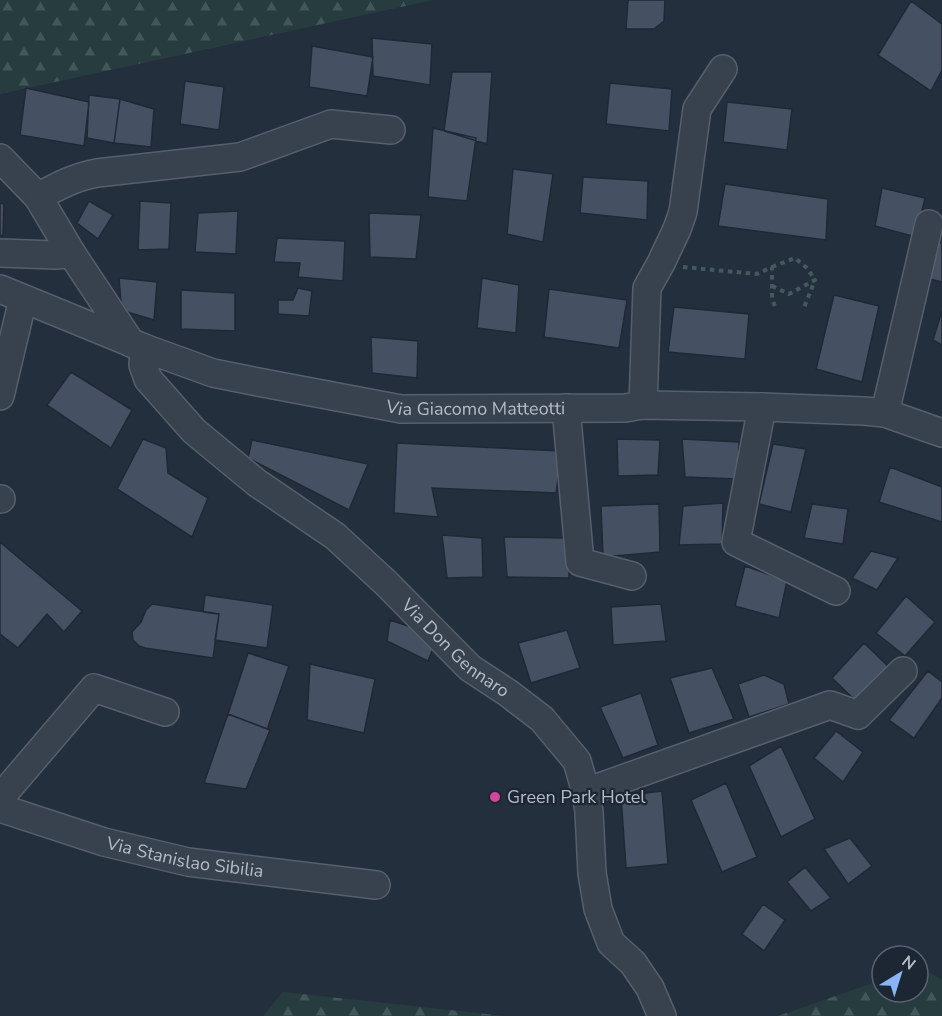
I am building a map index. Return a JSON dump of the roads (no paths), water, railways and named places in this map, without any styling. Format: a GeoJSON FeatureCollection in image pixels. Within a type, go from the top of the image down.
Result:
{"type":"FeatureCollection","features":[{"type":"Feature","properties":{"kind":"street"},"geometry":{"type":"LineString","coordinates":[[643,405],[647,288],[661,264],[683,212],[697,109],[723,69]]}},
{"type":"Feature","properties":{"kind":"street"},"geometry":{"type":"LineString","coordinates":[[38,197],[66,182],[97,173],[240,157],[331,124],[391,130]]}},
{"type":"Feature","properties":{"kind":"street"},"geometry":{"type":"LineString","coordinates":[[0,158],[38,197],[94,288],[137,345]]}},
{"type":"Feature","properties":{"kind":"street"},"geometry":{"type":"LineString","coordinates":[[885,413],[929,224]]}},
{"type":"Feature","properties":{"kind":"street"},"geometry":{"type":"LineString","coordinates":[[0,253],[72,254]]}},
{"type":"Feature","properties":{"kind":"street"},"geometry":{"type":"LineString","coordinates":[[74,320],[89,304],[94,288]]}},
{"type":"Feature","properties":{"kind":"street","name":"Via Giacomo Matteotti"},"geometry":{"type":"LineString","coordinates":[[0,396],[11,294],[213,373],[401,409],[625,408],[643,405],[864,411],[885,413],[942,433]]}},
{"type":"Feature","properties":{"kind":"street","name":"Via Don Gennaro"},"geometry":{"type":"LineString","coordinates":[[137,345],[148,379],[194,431],[256,483],[336,536],[470,668],[542,719],[578,761],[589,812],[592,873],[598,909],[611,943],[633,963],[650,988],[661,1015]]}},
{"type":"Feature","properties":{"kind":"street"},"geometry":{"type":"LineString","coordinates":[[762,407],[736,542],[837,591]]}},
{"type":"Feature","properties":{"kind":"street"},"geometry":{"type":"LineString","coordinates":[[566,408],[580,562],[633,576]]}},
{"type":"Feature","properties":{"kind":"street"},"geometry":{"type":"LineString","coordinates":[[586,792],[830,705],[858,714],[903,671]]}},
{"type":"Feature","properties":{"kind":"street"},"geometry":{"type":"LineString","coordinates":[[0,798],[94,688],[165,712]]}},
{"type":"Feature","properties":{"kind":"street","name":"Via Stanislao Sibilia"},"geometry":{"type":"LineString","coordinates":[[0,808],[104,842],[188,862],[376,885]]}},
{"type":"Feature","properties":{"kind":"place","name":"Green Park Hotel"},"geometry":{"type":"Point","coordinates":[495,797]}}]}
